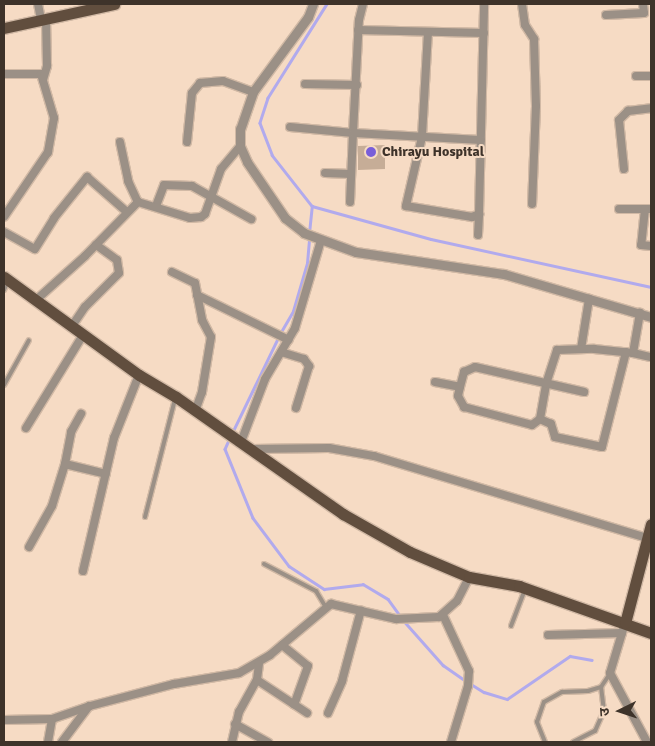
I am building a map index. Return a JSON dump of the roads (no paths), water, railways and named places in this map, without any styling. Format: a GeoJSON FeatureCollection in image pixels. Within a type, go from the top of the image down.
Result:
{"type":"FeatureCollection","features":[{"type":"Feature","properties":{"kind":"main road"},"geometry":{"type":"LineString","coordinates":[[4,28],[114,4]]}},
{"type":"Feature","properties":{"kind":"main road"},"geometry":{"type":"LineString","coordinates":[[5,283],[36,300],[139,375],[176,397],[342,514],[410,552],[468,576],[526,588],[623,628],[651,633]]}},
{"type":"Feature","properties":{"kind":"main road"},"geometry":{"type":"LineString","coordinates":[[623,628],[649,539],[651,524]]}},
{"type":"Feature","properties":{"kind":"street"},"geometry":{"type":"LineString","coordinates":[[38,4],[43,20],[47,66],[43,80]]}},
{"type":"Feature","properties":{"kind":"street"},"geometry":{"type":"LineString","coordinates":[[313,4],[308,17],[253,92],[242,119],[240,146],[276,206],[304,233],[356,252],[504,274],[651,316]]}},
{"type":"Feature","properties":{"kind":"street"},"geometry":{"type":"LineString","coordinates":[[350,202],[357,85],[358,30],[363,4]]}},
{"type":"Feature","properties":{"kind":"street"},"geometry":{"type":"LineString","coordinates":[[478,235],[484,4]]}},
{"type":"Feature","properties":{"kind":"street"},"geometry":{"type":"LineString","coordinates":[[522,4],[525,25],[534,40],[536,106],[532,204]]}},
{"type":"Feature","properties":{"kind":"street"},"geometry":{"type":"LineString","coordinates":[[606,16],[644,13],[643,4]]}},
{"type":"Feature","properties":{"kind":"street"},"geometry":{"type":"LineString","coordinates":[[358,30],[484,33]]}},
{"type":"Feature","properties":{"kind":"street"},"geometry":{"type":"LineString","coordinates":[[428,32],[422,137],[406,206],[466,217],[479,214]]}},
{"type":"Feature","properties":{"kind":"street"},"geometry":{"type":"LineString","coordinates":[[4,74],[39,73],[43,80],[45,96],[54,118],[51,143],[4,217]]}},
{"type":"Feature","properties":{"kind":"street"},"geometry":{"type":"LineString","coordinates":[[636,76],[651,76]]}},
{"type":"Feature","properties":{"kind":"street"},"geometry":{"type":"LineString","coordinates":[[188,142],[192,94],[200,83],[223,81],[253,92]]}},
{"type":"Feature","properties":{"kind":"street"},"geometry":{"type":"LineString","coordinates":[[305,84],[357,85]]}},
{"type":"Feature","properties":{"kind":"street"},"geometry":{"type":"LineString","coordinates":[[624,169],[619,120],[628,111],[651,108]]}},
{"type":"Feature","properties":{"kind":"street"},"geometry":{"type":"LineString","coordinates":[[290,127],[481,140]]}},
{"type":"Feature","properties":{"kind":"street"},"geometry":{"type":"LineString","coordinates":[[120,142],[128,181],[138,202]]}},
{"type":"Feature","properties":{"kind":"street"},"geometry":{"type":"LineString","coordinates":[[138,202],[195,219],[206,214],[226,159],[240,146]]}},
{"type":"Feature","properties":{"kind":"street"},"geometry":{"type":"LineString","coordinates":[[326,173],[351,174]]}},
{"type":"Feature","properties":{"kind":"street"},"geometry":{"type":"LineString","coordinates":[[4,232],[35,250],[54,218],[87,177],[127,212]]}},
{"type":"Feature","properties":{"kind":"street"},"geometry":{"type":"LineString","coordinates":[[156,206],[162,189],[169,184],[192,186],[251,219]]}},
{"type":"Feature","properties":{"kind":"street"},"geometry":{"type":"LineString","coordinates":[[36,300],[96,245],[138,202]]}},
{"type":"Feature","properties":{"kind":"street"},"geometry":{"type":"LineString","coordinates":[[619,209],[648,209],[641,245],[651,246]]}},
{"type":"Feature","properties":{"kind":"street"},"geometry":{"type":"LineString","coordinates":[[238,441],[265,379],[289,340],[317,239]]}},
{"type":"Feature","properties":{"kind":"street"},"geometry":{"type":"LineString","coordinates":[[72,326],[85,307],[119,272],[116,260],[96,245]]}},
{"type":"Feature","properties":{"kind":"street"},"geometry":{"type":"LineString","coordinates":[[172,272],[191,280],[212,345],[195,411]]}},
{"type":"Feature","properties":{"kind":"street"},"geometry":{"type":"LineString","coordinates":[[197,295],[289,340]]}},
{"type":"Feature","properties":{"kind":"street"},"geometry":{"type":"LineString","coordinates":[[581,349],[589,299]]}},
{"type":"Feature","properties":{"kind":"street"},"geometry":{"type":"LineString","coordinates":[[540,419],[551,424],[555,437],[602,447],[640,313]]}},
{"type":"Feature","properties":{"kind":"street"},"geometry":{"type":"LineString","coordinates":[[26,428],[83,335]]}},
{"type":"Feature","properties":{"kind":"street"},"geometry":{"type":"LineString","coordinates":[[584,392],[546,384],[475,367],[464,372],[460,387],[460,402],[464,407],[532,425],[540,419],[546,384],[557,350],[581,349],[629,352],[651,356]]}},
{"type":"Feature","properties":{"kind":"street"},"geometry":{"type":"LineString","coordinates":[[281,352],[304,359],[309,366],[296,408]]}},
{"type":"Feature","properties":{"kind":"street"},"geometry":{"type":"LineString","coordinates":[[82,571],[114,438],[139,375]]}},
{"type":"Feature","properties":{"kind":"street"},"geometry":{"type":"LineString","coordinates":[[434,382],[460,387]]}},
{"type":"Feature","properties":{"kind":"street"},"geometry":{"type":"LineString","coordinates":[[29,547],[52,506],[65,464],[71,432],[81,414]]}},
{"type":"Feature","properties":{"kind":"street"},"geometry":{"type":"LineString","coordinates":[[253,450],[329,448],[374,456],[649,539]]}},
{"type":"Feature","properties":{"kind":"street"},"geometry":{"type":"LineString","coordinates":[[65,464],[106,474]]}},
{"type":"Feature","properties":{"kind":"street"},"geometry":{"type":"LineString","coordinates":[[4,720],[52,719],[90,706],[174,684],[239,673],[259,664],[325,606],[331,604],[403,619],[443,615],[457,601],[468,576]]}},
{"type":"Feature","properties":{"kind":"street"},"geometry":{"type":"LineString","coordinates":[[328,713],[342,680],[361,610]]}},
{"type":"Feature","properties":{"kind":"street"},"geometry":{"type":"LineString","coordinates":[[443,615],[452,638],[468,664],[469,682],[451,742]]}},
{"type":"Feature","properties":{"kind":"street"},"geometry":{"type":"LineString","coordinates":[[548,635],[623,628],[610,673],[647,742]]}},
{"type":"Feature","properties":{"kind":"street"},"geometry":{"type":"LineString","coordinates":[[282,644],[308,666],[294,704]]}},
{"type":"Feature","properties":{"kind":"street"},"geometry":{"type":"LineString","coordinates":[[232,742],[235,724],[257,680],[259,664]]}},
{"type":"Feature","properties":{"kind":"street"},"geometry":{"type":"LineString","coordinates":[[257,680],[307,713]]}},
{"type":"Feature","properties":{"kind":"street"},"geometry":{"type":"LineString","coordinates":[[62,742],[90,706]]}},
{"type":"Feature","properties":{"kind":"street"},"geometry":{"type":"LineString","coordinates":[[48,742],[52,719]]}},
{"type":"Feature","properties":{"kind":"street"},"geometry":{"type":"LineString","coordinates":[[235,724],[268,742]]}},
{"type":"Feature","properties":{"kind":"lane"},"geometry":{"type":"LineString","coordinates":[[4,385],[29,340]]}},
{"type":"Feature","properties":{"kind":"lane"},"geometry":{"type":"LineString","coordinates":[[145,517],[176,397]]}},
{"type":"Feature","properties":{"kind":"lane"},"geometry":{"type":"LineString","coordinates":[[264,564],[309,587],[325,606]]}},
{"type":"Feature","properties":{"kind":"lane"},"geometry":{"type":"LineString","coordinates":[[511,626],[526,588]]}},
{"type":"Feature","properties":{"kind":"lane"},"geometry":{"type":"LineString","coordinates":[[573,742],[595,731],[604,711],[601,687],[610,673]]}},
{"type":"Feature","properties":{"kind":"lane"},"geometry":{"type":"LineString","coordinates":[[545,742],[537,722],[544,702],[562,692],[588,691],[601,687]]}},
{"type":"Feature","properties":{"kind":"waterway"},"geometry":{"type":"LineString","coordinates":[[327,4],[268,98],[260,123],[272,155],[312,206],[431,239],[651,287]]}},
{"type":"Feature","properties":{"kind":"waterway"},"geometry":{"type":"LineString","coordinates":[[309,233],[312,206]]}},
{"type":"Feature","properties":{"kind":"waterway"},"geometry":{"type":"LineString","coordinates":[[281,332],[293,311],[307,263],[309,238]]}},
{"type":"Feature","properties":{"kind":"waterway"},"geometry":{"type":"LineString","coordinates":[[232,433],[277,340]]}},
{"type":"Feature","properties":{"kind":"waterway"},"geometry":{"type":"LineString","coordinates":[[230,438],[225,449],[253,518],[289,566],[324,589],[363,584],[388,599],[401,617]]}},
{"type":"Feature","properties":{"kind":"waterway"},"geometry":{"type":"LineString","coordinates":[[404,621],[443,665],[466,681]]}},
{"type":"Feature","properties":{"kind":"waterway"},"geometry":{"type":"LineString","coordinates":[[471,684],[484,692],[507,699],[570,656],[592,660]]}},
{"type":"Feature","properties":{"kind":"place","name":"Chirayu Hospital"},"geometry":{"type":"Point","coordinates":[371,152]}}]}
